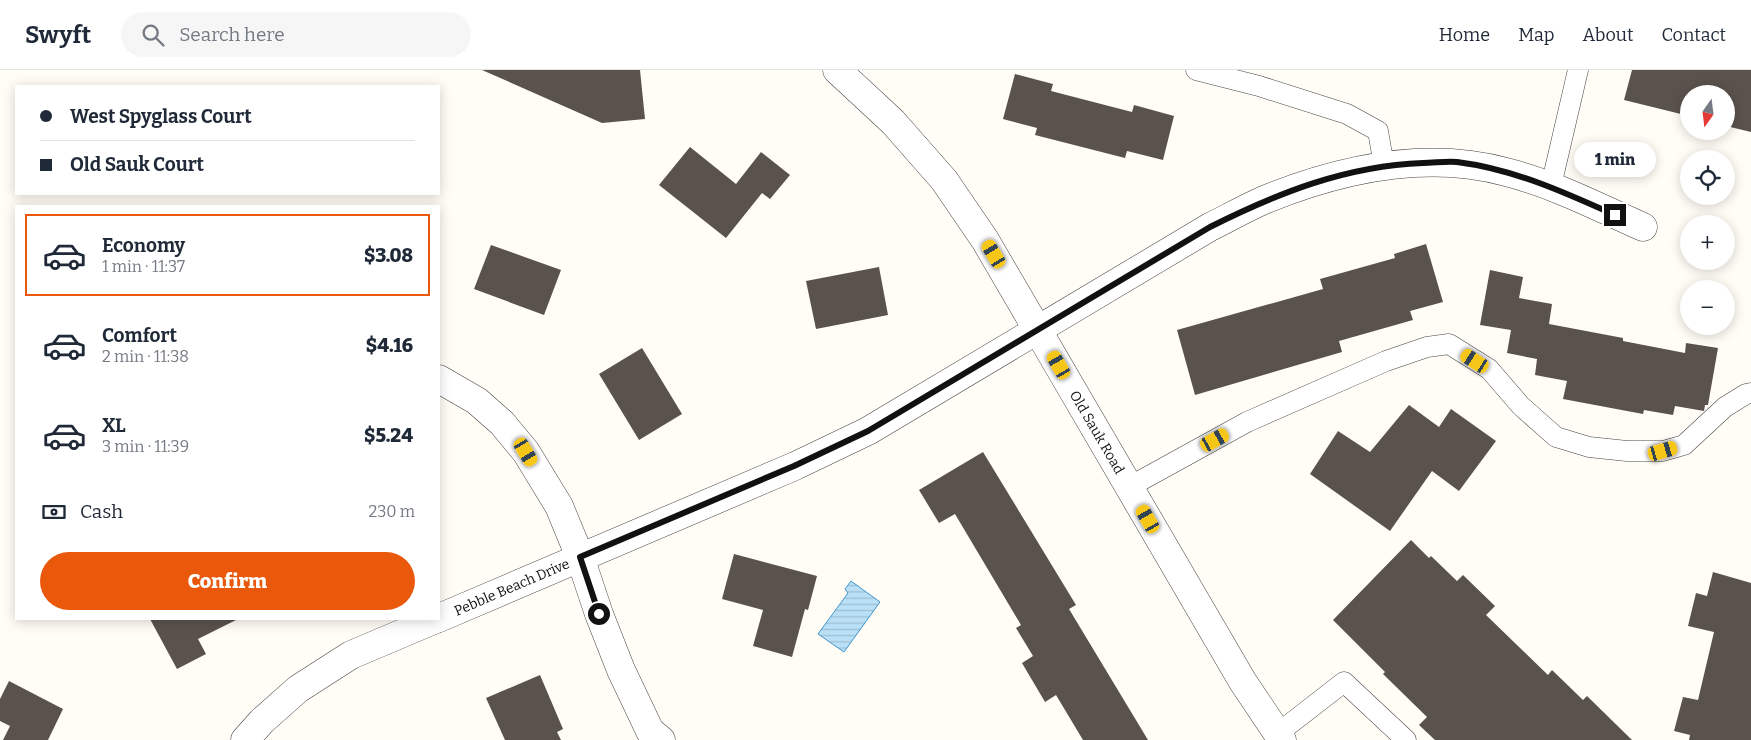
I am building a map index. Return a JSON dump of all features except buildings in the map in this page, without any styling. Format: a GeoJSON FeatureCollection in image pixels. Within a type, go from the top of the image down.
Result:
{"type":"FeatureCollection","features":[{"type":"Feature","properties":{"kind":"street","name":"Old Sauk Road"},"geometry":{"type":"LineString","coordinates":[[837,70],[893,122],[944,180],[985,240],[1243,682],[1280,737]]}},
{"type":"Feature","properties":{"kind":"street","name":"Pebble Beach Drive"},"geometry":{"type":"LineString","coordinates":[[440,617],[794,466],[868,431],[1210,227],[1263,201],[1304,185],[1358,170],[1384,166],[1456,162],[1505,172],[1551,186],[1643,227]]}},
{"type":"Feature","properties":{"kind":"street"},"geometry":{"type":"LineString","coordinates":[[440,380],[477,401],[502,423],[526,452],[558,506],[580,557],[599,614],[621,670],[650,731],[661,740]]}},
{"type":"Feature","properties":{"kind":"street","name":"Pebble Beach Drive"},"geometry":{"type":"LineString","coordinates":[[245,740],[262,721],[298,689],[351,655],[433,620]]}},
{"type":"Feature","properties":{"kind":"lane"},"geometry":{"type":"LineString","coordinates":[[1196,70],[1259,86],[1346,114],[1378,131],[1384,166]]}},
{"type":"Feature","properties":{"kind":"lane"},"geometry":{"type":"LineString","coordinates":[[1551,186],[1578,70]]}},
{"type":"Feature","properties":{"kind":"lane"},"geometry":{"type":"LineString","coordinates":[[1129,487],[1247,422],[1386,361],[1427,348],[1449,344],[1489,369],[1521,406],[1556,437],[1590,447],[1627,451],[1663,451],[1684,445],[1725,407],[1751,393]]}},
{"type":"Feature","properties":{"kind":"lane"},"geometry":{"type":"LineString","coordinates":[[1280,737],[1344,682],[1406,740]]}},
{"type":"Feature","properties":{"kind":"water"},"geometry":{"type":"Polygon","coordinates":[[[851,581],[880,602],[844,652],[818,634],[848,593],[845,589],[851,581]]]}},
{"type":"Feature","properties":{"kind":"route"},"geometry":{"type":"LineString","coordinates":[[599,614],[580,557],[794,466],[868,431],[1210,227],[1263,201],[1304,185],[1358,170],[1402,164],[1456,162],[1505,172],[1551,186],[1615,215]]}}]}
